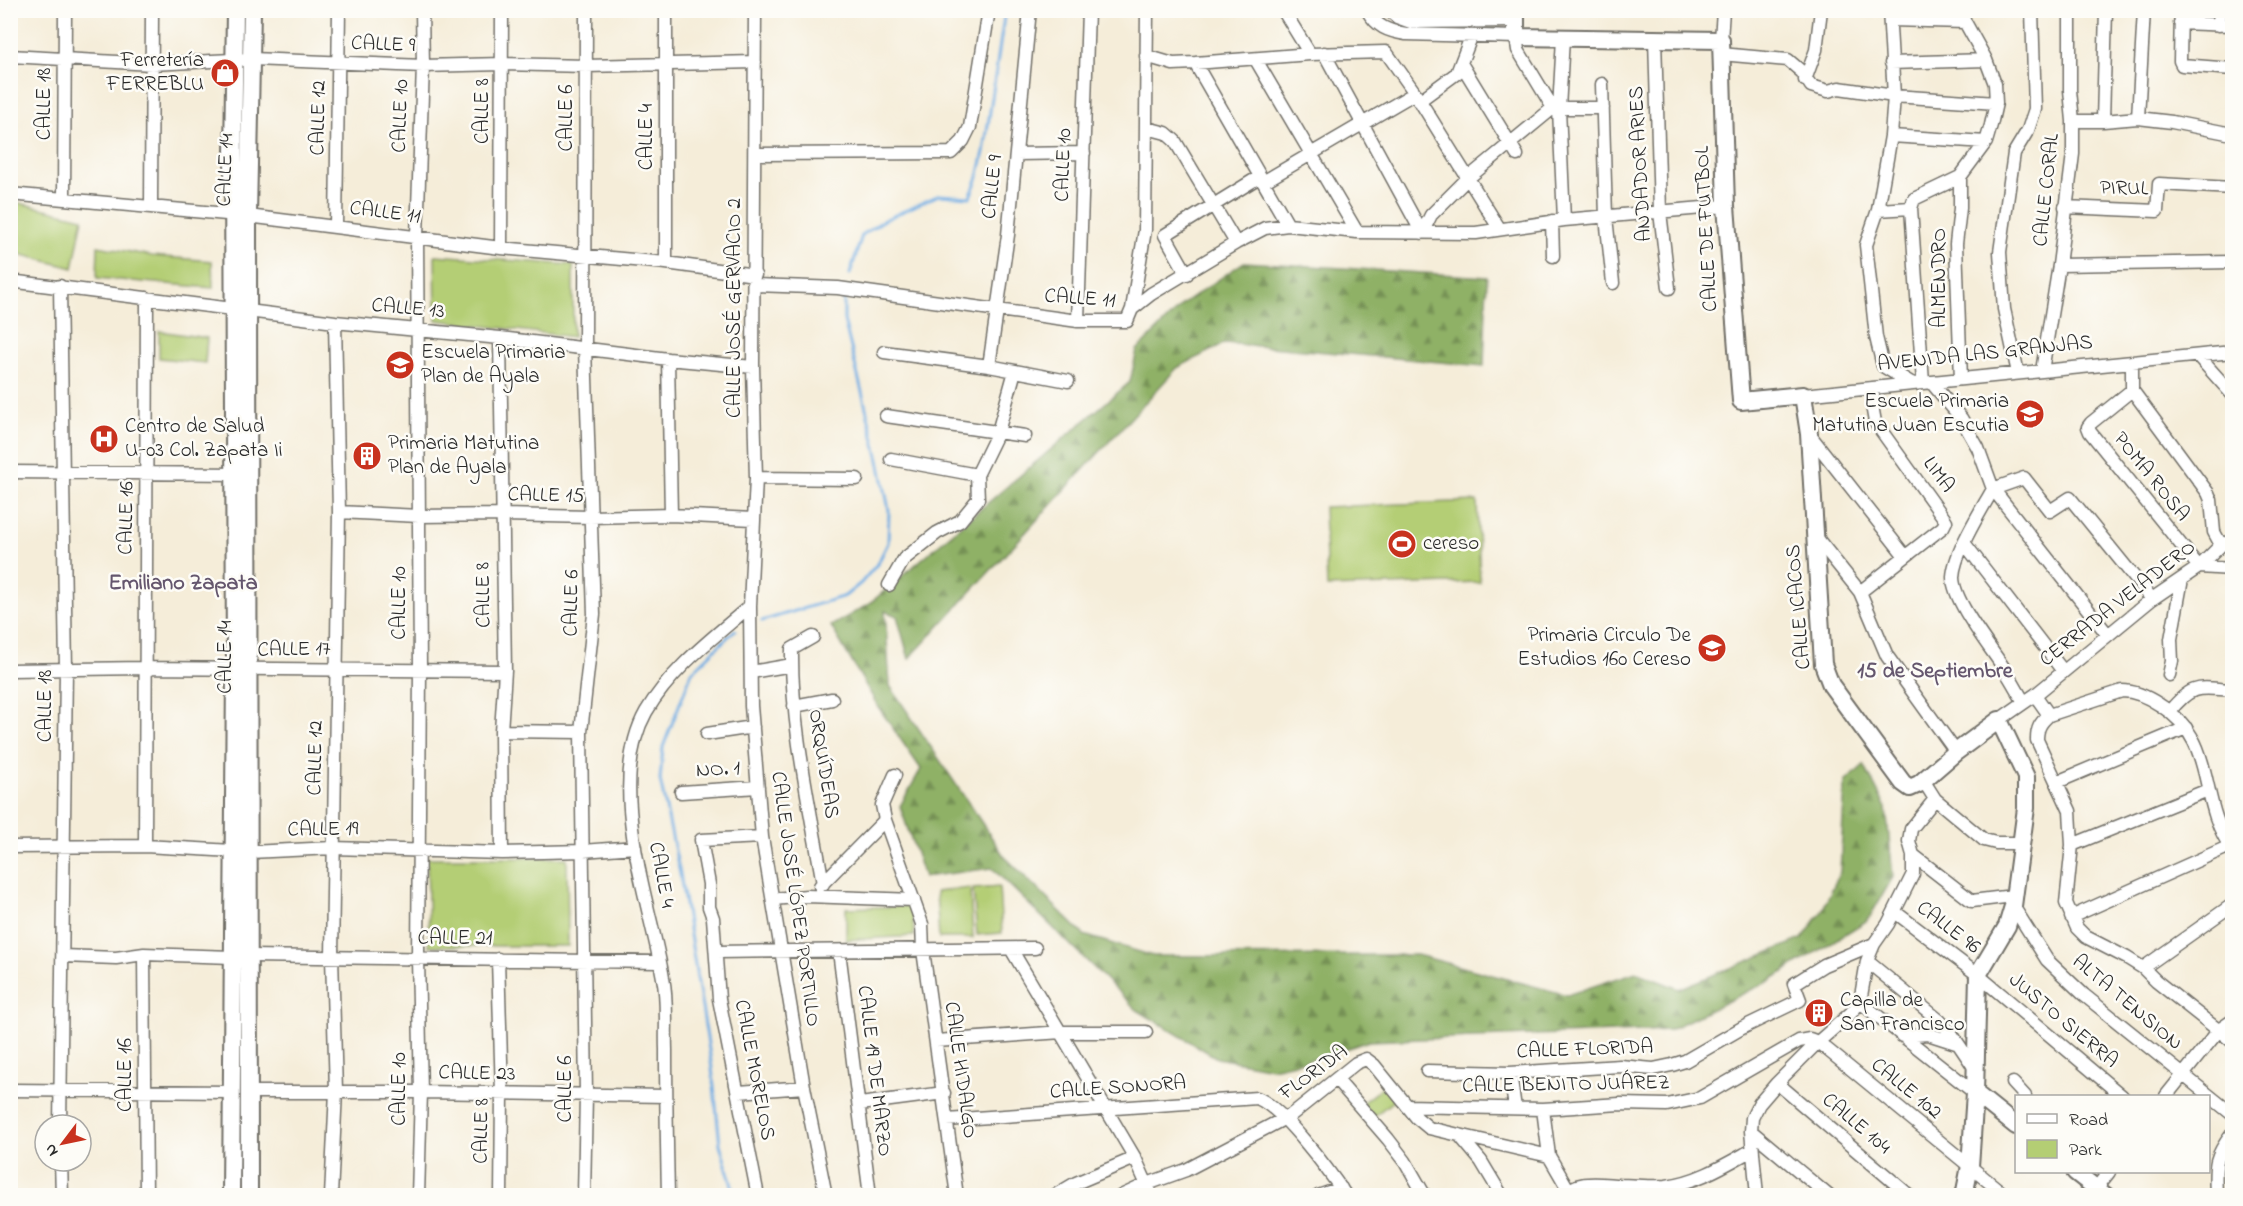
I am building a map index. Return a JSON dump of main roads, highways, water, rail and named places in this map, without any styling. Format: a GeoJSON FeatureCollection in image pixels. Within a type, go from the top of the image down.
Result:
{"type":"FeatureCollection","features":[{"type":"Feature","properties":{"kind":"main road","name":"CALLE 14"},"geometry":{"type":"LineString","coordinates":[[235,10],[241,216],[242,851],[250,956],[249,1196]]}},
{"type":"Feature","properties":{"kind":"main road","name":"CALLE 14"},"geometry":{"type":"LineString","coordinates":[[241,216],[252,59],[252,10]]}},
{"type":"Feature","properties":{"kind":"main road","name":"CALLE DE FUTBOL"},"geometry":{"type":"LineString","coordinates":[[1516,23],[1563,38],[1655,38],[1721,47],[1726,206],[1741,401]]}},
{"type":"Feature","properties":{"kind":"main road","name":"AVENIDA LAS GRANJAS"},"geometry":{"type":"LineString","coordinates":[[1741,401],[1803,395]]}},
{"type":"Feature","properties":{"kind":"main road","name":"CALLE ICACOS"},"geometry":{"type":"LineString","coordinates":[[1803,395],[1809,434],[1823,664],[1831,685],[1903,783],[1917,784],[2003,718],[2026,777],[2026,808],[2013,901],[2007,926],[1978,975],[1976,1093]]}},
{"type":"Feature","properties":{"kind":"main road","name":"CALLE 14"},"geometry":{"type":"LineString","coordinates":[[231,1196],[232,957],[242,851]]}},
{"type":"Feature","properties":{"kind":"main road"},"geometry":{"type":"LineString","coordinates":[[1976,1093],[2015,1125]]}},
{"type":"Feature","properties":{"kind":"main road"},"geometry":{"type":"LineString","coordinates":[[1964,1196],[1970,1166],[1976,1093]]}},
{"type":"Feature","properties":{"kind":"main road"},"geometry":{"type":"LineString","coordinates":[[2076,1173],[2097,1193]]}},
{"type":"Feature","properties":{"kind":"waterway"},"geometry":{"type":"LineString","coordinates":[[850,274],[862,235],[884,220],[939,195],[970,197],[984,152],[1005,10]]}},
{"type":"Feature","properties":{"kind":"waterway"},"geometry":{"type":"LineString","coordinates":[[762,621],[845,596],[861,583],[878,563],[888,543],[889,510],[844,320],[844,299]]}},
{"type":"Feature","properties":{"kind":"waterway"},"geometry":{"type":"LineString","coordinates":[[735,630],[692,672],[663,747],[660,780],[680,874],[712,1068],[720,1144],[735,1196]]}},
{"type":"Feature","properties":{"kind":"place","name":"Ferretería FERREBLU"},"geometry":{"type":"Point","coordinates":[225,73]}},
{"type":"Feature","properties":{"kind":"place","name":"Escuela Primaria Plan de Ayala"},"geometry":{"type":"Point","coordinates":[400,365]}},
{"type":"Feature","properties":{"kind":"place","name":"Escuela Primaria Matutina Juan Escutia"},"geometry":{"type":"Point","coordinates":[2030,414]}},
{"type":"Feature","properties":{"kind":"place","name":"Centro de Salud U-03 Col. Zapata Ii"},"geometry":{"type":"Point","coordinates":[104,439]}},
{"type":"Feature","properties":{"kind":"place","name":"Primaria Matutina Plan de Ayala"},"geometry":{"type":"Point","coordinates":[367,456]}},
{"type":"Feature","properties":{"kind":"place","name":"cereso"},"geometry":{"type":"Point","coordinates":[1402,544]}},
{"type":"Feature","properties":{"kind":"place","name":"Primaria Circulo De Estudios 160 Cereso"},"geometry":{"type":"Point","coordinates":[1712,648]}},
{"type":"Feature","properties":{"kind":"place","name":"Capilla de San Francisco"},"geometry":{"type":"Point","coordinates":[1819,1013]}},
{"type":"Feature","properties":{"kind":"district","name":"Emiliano Zapata"},"geometry":{"type":"Point","coordinates":[183,584]}},
{"type":"Feature","properties":{"kind":"district","name":"15 de Septiembre"},"geometry":{"type":"Point","coordinates":[1935,672]}}]}
